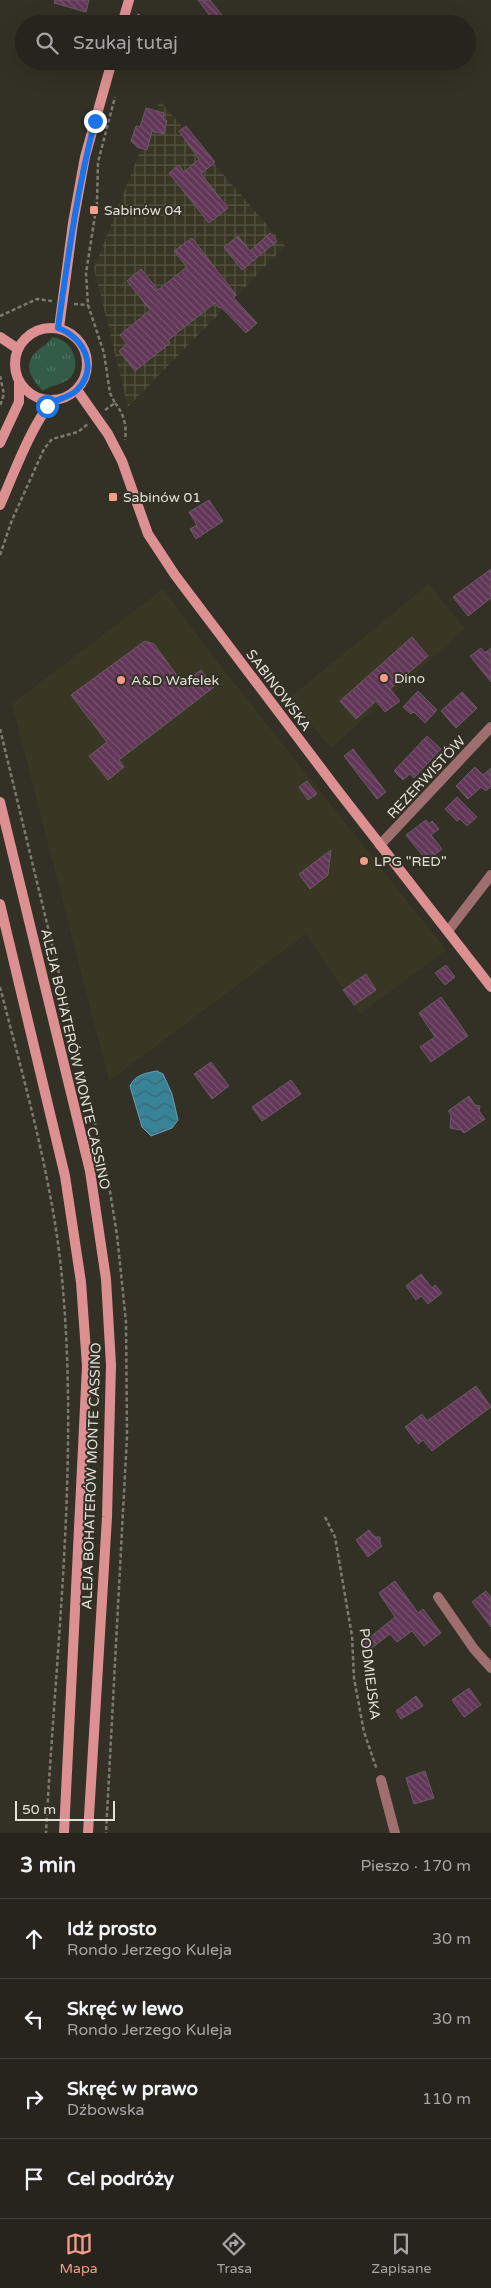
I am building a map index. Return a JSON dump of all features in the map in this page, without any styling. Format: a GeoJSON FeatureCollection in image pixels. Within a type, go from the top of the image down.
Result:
{"type":"FeatureCollection","features":[{"type":"Feature","properties":{"kind":"main road"},"geometry":{"type":"LineString","coordinates":[[125,15],[129,0]]}},
{"type":"Feature","properties":{"kind":"main road"},"geometry":{"type":"LineString","coordinates":[[58,328],[73,223],[85,157],[109,70]]}},
{"type":"Feature","properties":{"kind":"main road"},"geometry":{"type":"LineString","coordinates":[[0,443],[19,402],[19,382],[15,372],[15,360],[18,349],[25,339],[35,332],[46,328],[58,328],[69,332],[84,348],[88,359],[88,370],[84,381],[77,390],[62,399],[53,401],[33,396],[19,382]]}},
{"type":"Feature","properties":{"kind":"main road"},"geometry":{"type":"LineString","coordinates":[[0,337],[18,349]]}},
{"type":"Feature","properties":{"kind":"main road","name":"SABINOWSKA"},"geometry":{"type":"LineString","coordinates":[[77,390],[108,434],[122,461],[148,534],[175,575],[380,845],[491,987]]}},
{"type":"Feature","properties":{"kind":"main road"},"geometry":{"type":"LineString","coordinates":[[0,505],[47,406],[53,401]]}},
{"type":"Feature","properties":{"kind":"main road","name":"ALEJA BOHATERÓW MONTE CASSINO"},"geometry":{"type":"LineString","coordinates":[[0,802],[90,1172],[106,1279],[111,1365],[107,1517],[88,1833]]}},
{"type":"Feature","properties":{"kind":"main road","name":"ALEJA BOHATERÓW MONTE CASSINO"},"geometry":{"type":"LineString","coordinates":[[0,904],[64,1176],[81,1282],[87,1366],[64,1833]]}},
{"type":"Feature","properties":{"kind":"street","name":"REZERWISTÓW"},"geometry":{"type":"LineString","coordinates":[[380,845],[491,728]]}},
{"type":"Feature","properties":{"kind":"street"},"geometry":{"type":"LineString","coordinates":[[448,931],[491,874]]}},
{"type":"Feature","properties":{"kind":"street"},"geometry":{"type":"LineString","coordinates":[[438,1597],[474,1649],[491,1668]]}},
{"type":"Feature","properties":{"kind":"street"},"geometry":{"type":"LineString","coordinates":[[381,1780],[395,1833]]}},
{"type":"Feature","properties":{"kind":"path"},"geometry":{"type":"LineString","coordinates":[[116,95],[98,162],[97,204],[86,273],[88,305],[104,353],[110,393],[122,414],[126,428],[122,461]]}},
{"type":"Feature","properties":{"kind":"path"},"geometry":{"type":"LineString","coordinates":[[0,316],[30,302],[46,300]]}},
{"type":"Feature","properties":{"kind":"path"},"geometry":{"type":"LineString","coordinates":[[80,304],[88,305]]}},
{"type":"Feature","properties":{"kind":"path"},"geometry":{"type":"LineString","coordinates":[[0,376],[4,394],[0,406]]}},
{"type":"Feature","properties":{"kind":"path"},"geometry":{"type":"LineString","coordinates":[[110,407],[115,403]]}},
{"type":"Feature","properties":{"kind":"path"},"geometry":{"type":"LineString","coordinates":[[0,555],[19,503],[44,449],[52,439],[78,432],[88,424]]}},
{"type":"Feature","properties":{"kind":"path"},"geometry":{"type":"LineString","coordinates":[[44,441],[49,445]]}},
{"type":"Feature","properties":{"kind":"path"},"geometry":{"type":"LineString","coordinates":[[0,987],[37,1135],[50,1196],[60,1258],[68,1367],[64,1528],[46,1833]]}},
{"type":"Feature","properties":{"kind":"path","name":"PODMIEJSKA"},"geometry":{"type":"LineString","coordinates":[[325,1516],[335,1537],[352,1636],[354,1678],[364,1732],[381,1780]]}},
{"type":"Feature","properties":{"kind":"shaded area"},"geometry":{"type":"Polygon","coordinates":[[[160,101],[285,246],[128,407],[94,268],[160,101]]]}},
{"type":"Feature","properties":{"kind":"shaded area"},"geometry":{"type":"Polygon","coordinates":[[[429,584],[465,629],[331,748],[289,698],[429,584]]]}},
{"type":"Feature","properties":{"kind":"shaded area"},"geometry":{"type":"Polygon","coordinates":[[[163,589],[209,651],[446,950],[360,1014],[306,934],[109,1081],[12,704],[163,589]]]}},
{"type":"Feature","properties":{"kind":"green space"},"geometry":{"type":"Polygon","coordinates":[[[52,337],[62,340],[70,347],[74,355],[75,369],[68,380],[43,391],[30,373],[29,363],[35,353],[52,337]]]}},
{"type":"Feature","properties":{"kind":"water"},"geometry":{"type":"Polygon","coordinates":[[[157,1071],[163,1074],[172,1094],[178,1120],[172,1128],[151,1136],[142,1127],[130,1086],[138,1077],[157,1071]]]}},
{"type":"Feature","properties":{"kind":"building"},"geometry":{"type":"Polygon","coordinates":[[[55,0],[89,0],[86,12],[54,3],[55,0]]]}},
{"type":"Feature","properties":{"kind":"building"},"geometry":{"type":"Polygon","coordinates":[[[198,0],[210,0],[222,15],[209,15],[198,0]]]}},
{"type":"Feature","properties":{"kind":"building"},"geometry":{"type":"Polygon","coordinates":[[[146,108],[164,113],[163,119],[167,121],[164,134],[152,131],[147,150],[137,147],[131,141],[136,126],[140,127],[146,108]]]}},
{"type":"Feature","properties":{"kind":"building"},"geometry":{"type":"Polygon","coordinates":[[[186,126],[215,162],[201,174],[228,208],[209,223],[169,173],[179,165],[184,172],[199,159],[179,131],[186,126]]]}},
{"type":"Feature","properties":{"kind":"building"},"geometry":{"type":"Polygon","coordinates":[[[270,233],[277,241],[242,270],[224,247],[238,236],[250,251],[270,233]]]}},
{"type":"Feature","properties":{"kind":"building"},"geometry":{"type":"Polygon","coordinates":[[[192,238],[236,295],[233,297],[257,323],[246,333],[215,303],[168,340],[170,343],[135,371],[119,351],[127,344],[120,335],[150,310],[127,281],[141,269],[158,290],[187,267],[174,251],[192,238]]]}},
{"type":"Feature","properties":{"kind":"building"},"geometry":{"type":"Polygon","coordinates":[[[209,500],[223,521],[196,539],[190,529],[197,525],[189,512],[209,500]]]}},
{"type":"Feature","properties":{"kind":"building"},"geometry":{"type":"Polygon","coordinates":[[[491,569],[491,598],[468,616],[453,597],[491,569]]]}},
{"type":"Feature","properties":{"kind":"building","name":"Dino"},"geometry":{"type":"Polygon","coordinates":[[[412,637],[428,656],[390,689],[400,701],[385,712],[376,701],[356,719],[340,701],[412,637]]]}},
{"type":"Feature","properties":{"kind":"building"},"geometry":{"type":"Polygon","coordinates":[[[145,641],[154,644],[183,684],[201,670],[214,687],[119,760],[124,767],[108,780],[89,756],[107,742],[71,695],[145,641]]]}},
{"type":"Feature","properties":{"kind":"building"},"geometry":{"type":"Polygon","coordinates":[[[481,648],[485,653],[491,648],[491,682],[470,656],[481,648]]]}},
{"type":"Feature","properties":{"kind":"building"},"geometry":{"type":"Polygon","coordinates":[[[418,691],[437,710],[425,723],[414,712],[411,714],[403,707],[418,691]]]}},
{"type":"Feature","properties":{"kind":"building"},"geometry":{"type":"Polygon","coordinates":[[[462,692],[477,708],[456,728],[441,711],[462,692]]]}},
{"type":"Feature","properties":{"kind":"building"},"geometry":{"type":"Polygon","coordinates":[[[427,736],[441,749],[414,778],[410,774],[403,780],[394,771],[427,736]]]}},
{"type":"Feature","properties":{"kind":"building"},"geometry":{"type":"Polygon","coordinates":[[[353,749],[386,792],[377,799],[344,756],[353,749]]]}},
{"type":"Feature","properties":{"kind":"building"},"geometry":{"type":"Polygon","coordinates":[[[475,767],[483,775],[491,768],[491,786],[486,791],[481,787],[468,799],[456,786],[475,767]]]}},
{"type":"Feature","properties":{"kind":"building"},"geometry":{"type":"Polygon","coordinates":[[[307,781],[317,794],[308,800],[299,787],[307,781]]]}},
{"type":"Feature","properties":{"kind":"building"},"geometry":{"type":"Polygon","coordinates":[[[457,797],[477,817],[467,826],[460,819],[457,821],[445,809],[457,797]]]}},
{"type":"Feature","properties":{"kind":"building"},"geometry":{"type":"Polygon","coordinates":[[[426,820],[429,824],[432,821],[439,829],[431,835],[442,849],[427,861],[406,835],[426,820]]]}},
{"type":"Feature","properties":{"kind":"building"},"geometry":{"type":"Polygon","coordinates":[[[331,850],[328,875],[310,889],[299,874],[331,850]]]}},
{"type":"Feature","properties":{"kind":"building"},"geometry":{"type":"Polygon","coordinates":[[[446,965],[455,977],[445,985],[435,973],[446,965]]]}},
{"type":"Feature","properties":{"kind":"building"},"geometry":{"type":"Polygon","coordinates":[[[366,974],[376,990],[354,1005],[343,990],[366,974]]]}},
{"type":"Feature","properties":{"kind":"building"},"geometry":{"type":"Polygon","coordinates":[[[441,997],[468,1036],[431,1062],[420,1047],[435,1037],[419,1013],[441,997]]]}},
{"type":"Feature","properties":{"kind":"building"},"geometry":{"type":"Polygon","coordinates":[[[211,1062],[229,1086],[212,1099],[194,1074],[211,1062]]]}},
{"type":"Feature","properties":{"kind":"building"},"geometry":{"type":"Polygon","coordinates":[[[291,1080],[301,1094],[262,1121],[252,1107],[291,1080]]]}},
{"type":"Feature","properties":{"kind":"building"},"geometry":{"type":"Polygon","coordinates":[[[469,1096],[475,1105],[480,1106],[479,1111],[485,1119],[464,1133],[461,1130],[450,1128],[451,1115],[448,1111],[469,1096]]]}},
{"type":"Feature","properties":{"kind":"building"},"geometry":{"type":"Polygon","coordinates":[[[421,1274],[432,1288],[435,1285],[442,1293],[428,1304],[421,1296],[416,1300],[406,1286],[421,1274]]]}},
{"type":"Feature","properties":{"kind":"building"},"geometry":{"type":"Polygon","coordinates":[[[476,1386],[491,1407],[432,1451],[423,1440],[418,1444],[405,1427],[422,1414],[427,1421],[476,1386]]]}},
{"type":"Feature","properties":{"kind":"building"},"geometry":{"type":"Polygon","coordinates":[[[369,1530],[375,1537],[380,1537],[382,1546],[368,1557],[356,1540],[369,1530]]]}},
{"type":"Feature","properties":{"kind":"building"},"geometry":{"type":"Polygon","coordinates":[[[395,1581],[418,1613],[423,1609],[441,1633],[424,1646],[412,1631],[397,1642],[390,1634],[369,1650],[363,1643],[395,1617],[379,1593],[395,1581]]]}},
{"type":"Feature","properties":{"kind":"building"},"geometry":{"type":"Polygon","coordinates":[[[486,1591],[491,1597],[491,1627],[472,1602],[486,1591]]]}},
{"type":"Feature","properties":{"kind":"building"},"geometry":{"type":"Polygon","coordinates":[[[469,1688],[481,1705],[464,1717],[452,1700],[469,1688]]]}},
{"type":"Feature","properties":{"kind":"building"},"geometry":{"type":"Polygon","coordinates":[[[416,1696],[423,1706],[401,1719],[396,1711],[416,1696]]]}},
{"type":"Feature","properties":{"kind":"building"},"geometry":{"type":"Polygon","coordinates":[[[425,1771],[434,1798],[414,1804],[406,1778],[425,1771]]]}},
{"type":"Feature","properties":{"kind":"place","name":"Sabinów 04"},"geometry":{"type":"Point","coordinates":[94,210]}},
{"type":"Feature","properties":{"kind":"place","name":"Sabinów 01"},"geometry":{"type":"Point","coordinates":[113,497]}},
{"type":"Feature","properties":{"kind":"place","name":"Dino"},"geometry":{"type":"Point","coordinates":[384,678]}},
{"type":"Feature","properties":{"kind":"place","name":"A&D Wafelek"},"geometry":{"type":"Point","coordinates":[121,680]}},
{"type":"Feature","properties":{"kind":"place","name":"LPG \"RED\""},"geometry":{"type":"Point","coordinates":[364,861]}},
{"type":"Feature","properties":{"kind":"route"},"geometry":{"type":"LineString","coordinates":[[47,406],[53,401],[70,396],[77,390],[84,381],[88,370],[88,359],[78,339],[69,332],[58,328],[73,223],[85,157],[95,121]]}}]}
